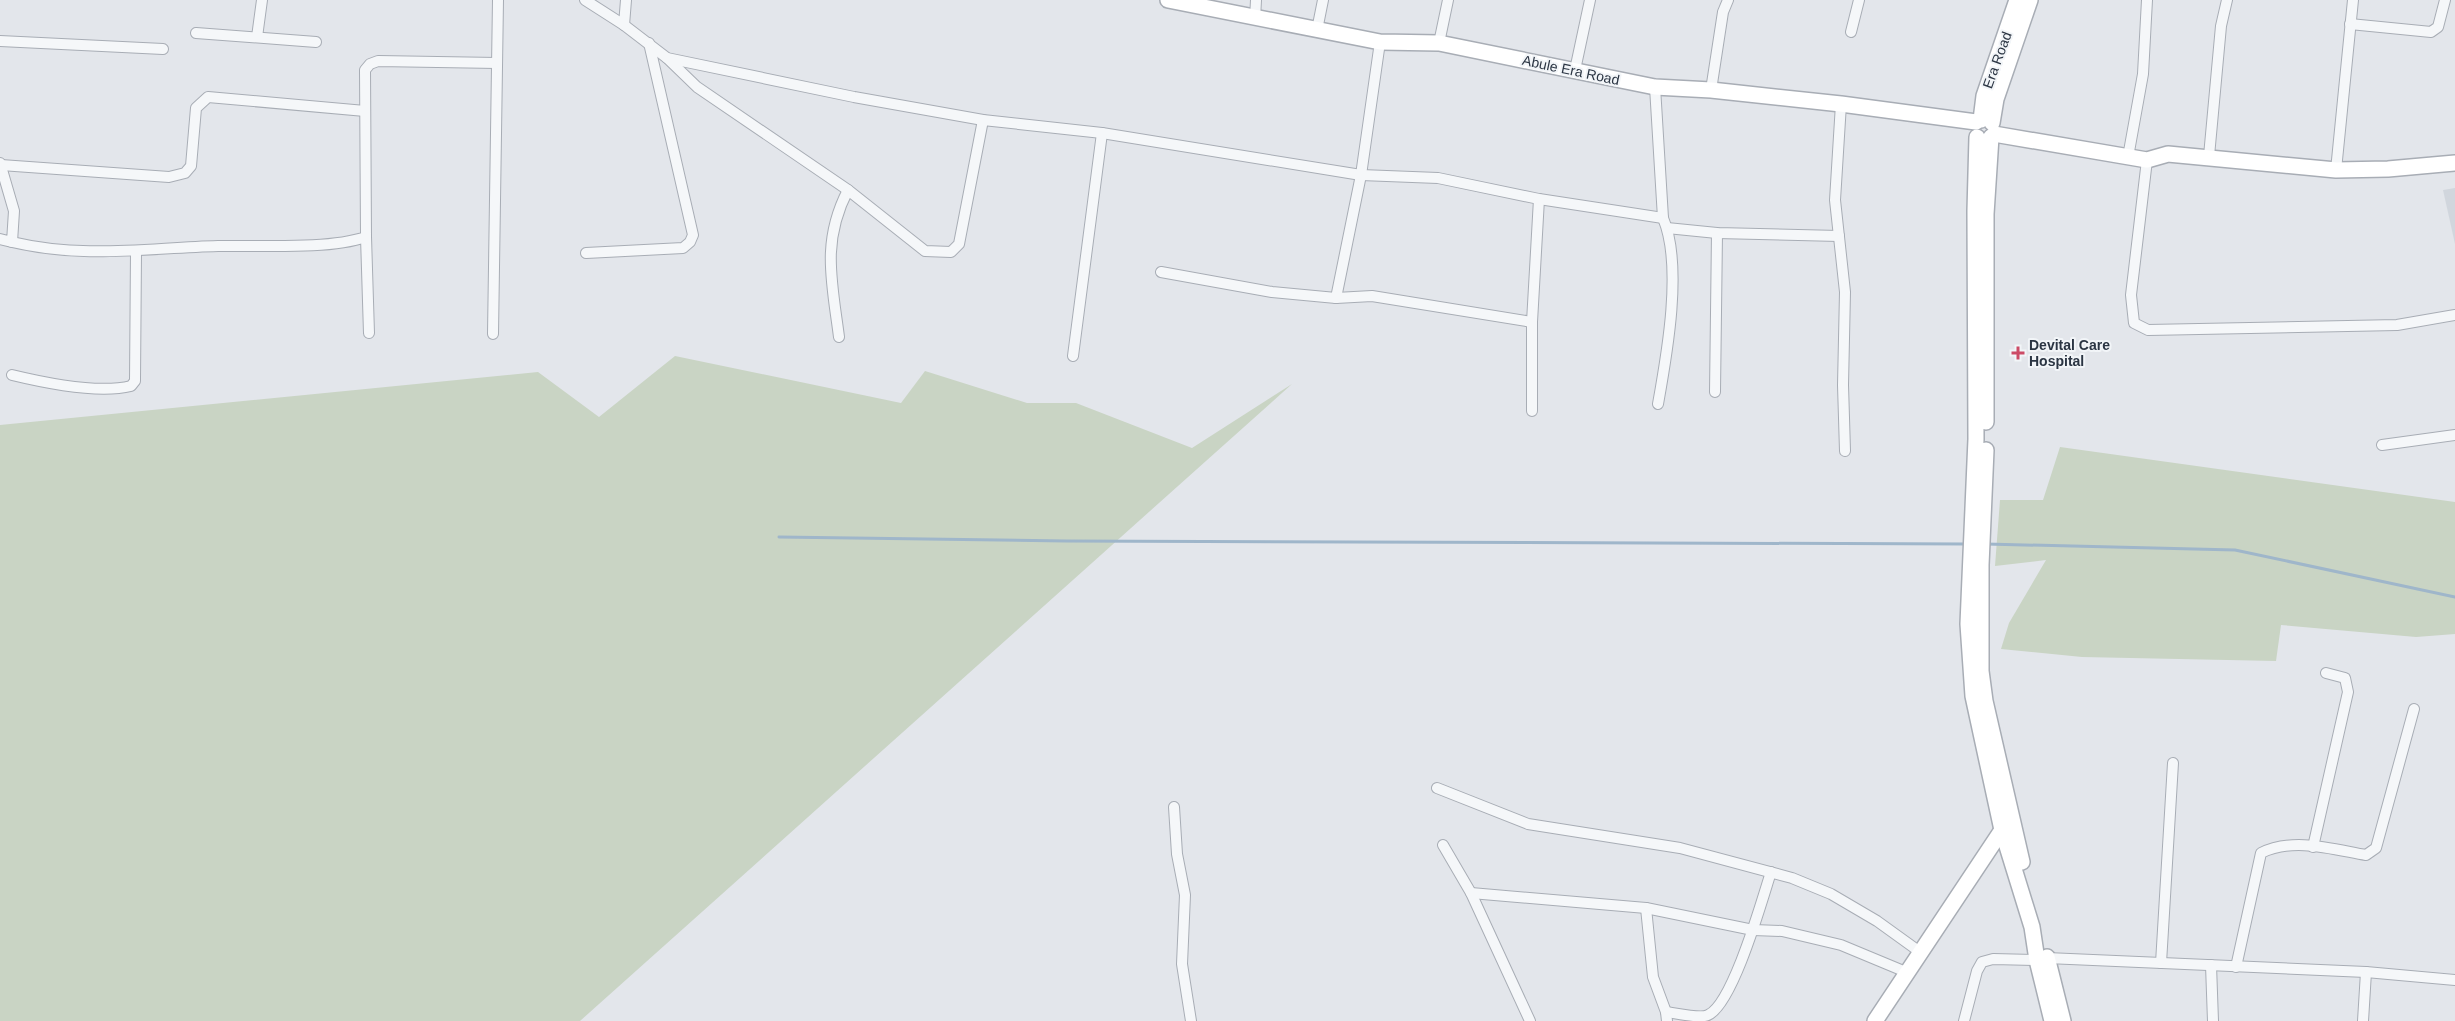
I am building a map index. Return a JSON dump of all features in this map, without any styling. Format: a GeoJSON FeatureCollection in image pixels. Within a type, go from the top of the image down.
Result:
{"type":"FeatureCollection","features":[{"type":"Feature","properties":{"kind":"main road","name":"Abule Era Road"},"geometry":{"type":"LineString","coordinates":[[1168,0],[1255,19],[1380,42],[1439,43],[1656,87],[1711,90],[1841,104],[2147,160]]}},
{"type":"Feature","properties":{"kind":"main road","name":"Era Road"},"geometry":{"type":"LineString","coordinates":[[1985,129],[1984,96],[2017,0]]}},
{"type":"Feature","properties":{"kind":"main road"},"geometry":{"type":"LineString","coordinates":[[2030,0],[1985,129],[1975,211],[1978,519],[1968,624],[1973,696],[2002,830],[2063,1021]]}},
{"type":"Feature","properties":{"kind":"main road"},"geometry":{"type":"LineString","coordinates":[[2147,160],[2168,154],[2209,156],[2336,170],[2388,170],[2455,164]]}},
{"type":"Feature","properties":{"kind":"main road"},"geometry":{"type":"LineString","coordinates":[[1975,565],[1981,671],[1985,701],[2042,959],[2052,1021]]}},
{"type":"Feature","properties":{"kind":"main road"},"geometry":{"type":"LineString","coordinates":[[1876,1021],[1906,972],[2002,830]]}},
{"type":"Feature","properties":{"kind":"street"},"geometry":{"type":"LineString","coordinates":[[257,37],[262,0]]}},
{"type":"Feature","properties":{"kind":"street"},"geometry":{"type":"LineString","coordinates":[[493,334],[498,0]]}},
{"type":"Feature","properties":{"kind":"street"},"geometry":{"type":"LineString","coordinates":[[585,0],[649,43],[697,88],[848,190],[925,251],[951,252],[959,244],[983,120]]}},
{"type":"Feature","properties":{"kind":"street"},"geometry":{"type":"LineString","coordinates":[[624,25],[626,0]]}},
{"type":"Feature","properties":{"kind":"street"},"geometry":{"type":"LineString","coordinates":[[1255,19],[1256,0]]}},
{"type":"Feature","properties":{"kind":"street"},"geometry":{"type":"LineString","coordinates":[[1318,30],[1323,0]]}},
{"type":"Feature","properties":{"kind":"street"},"geometry":{"type":"LineString","coordinates":[[1439,43],[1448,0]]}},
{"type":"Feature","properties":{"kind":"street"},"geometry":{"type":"LineString","coordinates":[[1575,70],[1590,0]]}},
{"type":"Feature","properties":{"kind":"street"},"geometry":{"type":"LineString","coordinates":[[1711,90],[1723,12],[1728,0]]}},
{"type":"Feature","properties":{"kind":"street"},"geometry":{"type":"LineString","coordinates":[[1851,32],[1859,0]]}},
{"type":"Feature","properties":{"kind":"street"},"geometry":{"type":"LineString","coordinates":[[2128,157],[2144,74],[2147,0]]}},
{"type":"Feature","properties":{"kind":"street"},"geometry":{"type":"LineString","coordinates":[[2209,156],[2221,26],[2227,0]]}},
{"type":"Feature","properties":{"kind":"street"},"geometry":{"type":"LineString","coordinates":[[2336,170],[2353,0]]}},
{"type":"Feature","properties":{"kind":"street"},"geometry":{"type":"LineString","coordinates":[[2350,24],[2431,32],[2438,27],[2445,0]]}},
{"type":"Feature","properties":{"kind":"street"},"geometry":{"type":"LineString","coordinates":[[196,33],[316,42]]}},
{"type":"Feature","properties":{"kind":"street"},"geometry":{"type":"LineString","coordinates":[[0,41],[163,49]]}},
{"type":"Feature","properties":{"kind":"street"},"geometry":{"type":"LineString","coordinates":[[1336,298],[1361,174],[1380,42]]}},
{"type":"Feature","properties":{"kind":"street"},"geometry":{"type":"LineString","coordinates":[[586,253],[683,248],[690,242],[693,235],[649,43]]}},
{"type":"Feature","properties":{"kind":"street"},"geometry":{"type":"LineString","coordinates":[[667,58],[863,98],[983,120],[1102,134],[1361,174],[1438,178],[1539,199],[1663,218]]}},
{"type":"Feature","properties":{"kind":"street"},"geometry":{"type":"LineString","coordinates":[[369,333],[366,237],[365,70],[370,64],[378,61],[497,63]]}},
{"type":"Feature","properties":{"kind":"street"},"geometry":{"type":"LineString","coordinates":[[1656,87],[1663,218],[1668,228],[1673,269],[1666,360],[1658,404]]}},
{"type":"Feature","properties":{"kind":"street"},"geometry":{"type":"LineString","coordinates":[[12,242],[14,212],[0,164],[136,176],[169,177],[185,173],[191,166],[196,108],[208,97],[365,111]]}},
{"type":"Feature","properties":{"kind":"street"},"geometry":{"type":"LineString","coordinates":[[1841,104],[1835,200],[1845,292],[1843,385],[1845,451]]}},
{"type":"Feature","properties":{"kind":"street"},"geometry":{"type":"LineString","coordinates":[[1073,356],[1102,134]]}},
{"type":"Feature","properties":{"kind":"street"},"geometry":{"type":"LineString","coordinates":[[2147,160],[2131,295],[2134,323],[2148,330],[2397,325],[2455,315]]}},
{"type":"Feature","properties":{"kind":"street"},"geometry":{"type":"LineString","coordinates":[[839,337],[831,275],[830,240],[837,212],[848,190]]}},
{"type":"Feature","properties":{"kind":"street"},"geometry":{"type":"LineString","coordinates":[[1532,411],[1532,322],[1539,199]]}},
{"type":"Feature","properties":{"kind":"street"},"geometry":{"type":"LineString","coordinates":[[1668,228],[1717,233],[1839,236]]}},
{"type":"Feature","properties":{"kind":"street"},"geometry":{"type":"LineString","coordinates":[[1715,392],[1717,233]]}},
{"type":"Feature","properties":{"kind":"street"},"geometry":{"type":"LineString","coordinates":[[0,239],[65,251],[136,252],[203,246],[343,243],[366,237]]}},
{"type":"Feature","properties":{"kind":"street"},"geometry":{"type":"LineString","coordinates":[[12,375],[52,384],[99,387],[131,386],[135,381],[136,252]]}},
{"type":"Feature","properties":{"kind":"street"},"geometry":{"type":"LineString","coordinates":[[1161,272],[1272,292],[1336,298],[1372,296],[1532,322]]}},
{"type":"Feature","properties":{"kind":"street"},"geometry":{"type":"LineString","coordinates":[[2382,445],[2455,435]]}},
{"type":"Feature","properties":{"kind":"street"},"geometry":{"type":"LineString","coordinates":[[2313,847],[2348,692],[2344,678],[2326,672]]}},
{"type":"Feature","properties":{"kind":"street"},"geometry":{"type":"LineString","coordinates":[[2236,967],[2261,853],[2273,847],[2294,845],[2366,856],[2376,848],[2414,709]]}},
{"type":"Feature","properties":{"kind":"street"},"geometry":{"type":"LineString","coordinates":[[2161,963],[2173,763]]}},
{"type":"Feature","properties":{"kind":"street"},"geometry":{"type":"LineString","coordinates":[[1437,788],[1528,824],[1680,848],[1771,872],[1831,894],[1877,921],[1920,952]]}},
{"type":"Feature","properties":{"kind":"street"},"geometry":{"type":"LineString","coordinates":[[1174,807],[1177,854],[1184,895],[1182,964],[1191,1021]]}},
{"type":"Feature","properties":{"kind":"street"},"geometry":{"type":"LineString","coordinates":[[1443,845],[1471,893],[1530,1021]]}},
{"type":"Feature","properties":{"kind":"street"},"geometry":{"type":"LineString","coordinates":[[1646,908],[1652,977],[1666,1017],[1703,1017],[1710,1015],[1727,995],[1752,930],[1771,872]]}},
{"type":"Feature","properties":{"kind":"street"},"geometry":{"type":"LineString","coordinates":[[1471,893],[1646,908],[1752,930],[1782,930],[1841,945],[1906,972]]}},
{"type":"Feature","properties":{"kind":"street"},"geometry":{"type":"LineString","coordinates":[[1964,1021],[1977,971],[1982,962],[1993,960],[2042,959],[2211,965],[2366,972],[2455,980]]}},
{"type":"Feature","properties":{"kind":"street"},"geometry":{"type":"LineString","coordinates":[[2211,965],[2213,1021]]}},
{"type":"Feature","properties":{"kind":"street"},"geometry":{"type":"LineString","coordinates":[[2364,1021],[2366,972]]}},
{"type":"Feature","properties":{"kind":"shaded area"},"geometry":{"type":"Polygon","coordinates":[[[2455,188],[2455,244],[2443,190],[2455,188]]]}},
{"type":"Feature","properties":{"kind":"green space"},"geometry":{"type":"Polygon","coordinates":[[[675,356],[901,403],[925,371],[1027,403],[1076,403],[1192,448],[1292,384],[580,1021],[0,1021],[0,425],[538,372],[599,417],[675,356]]]}},
{"type":"Feature","properties":{"kind":"green space"},"geometry":{"type":"Polygon","coordinates":[[[2060,447],[2455,502],[2455,634],[2416,637],[2281,625],[2276,661],[2082,657],[2001,649],[2009,623],[2046,560],[1995,566],[2000,500],[2043,500],[2060,447]]]}},
{"type":"Feature","properties":{"kind":"waterway"},"geometry":{"type":"LineString","coordinates":[[779,537],[1066,541],[1967,544]]}},
{"type":"Feature","properties":{"kind":"waterway"},"geometry":{"type":"LineString","coordinates":[[1986,544],[2235,550],[2455,597]]}},
{"type":"Feature","properties":{"kind":"place","name":"Devital Care Hospital"},"geometry":{"type":"Point","coordinates":[2018,353]}}]}
